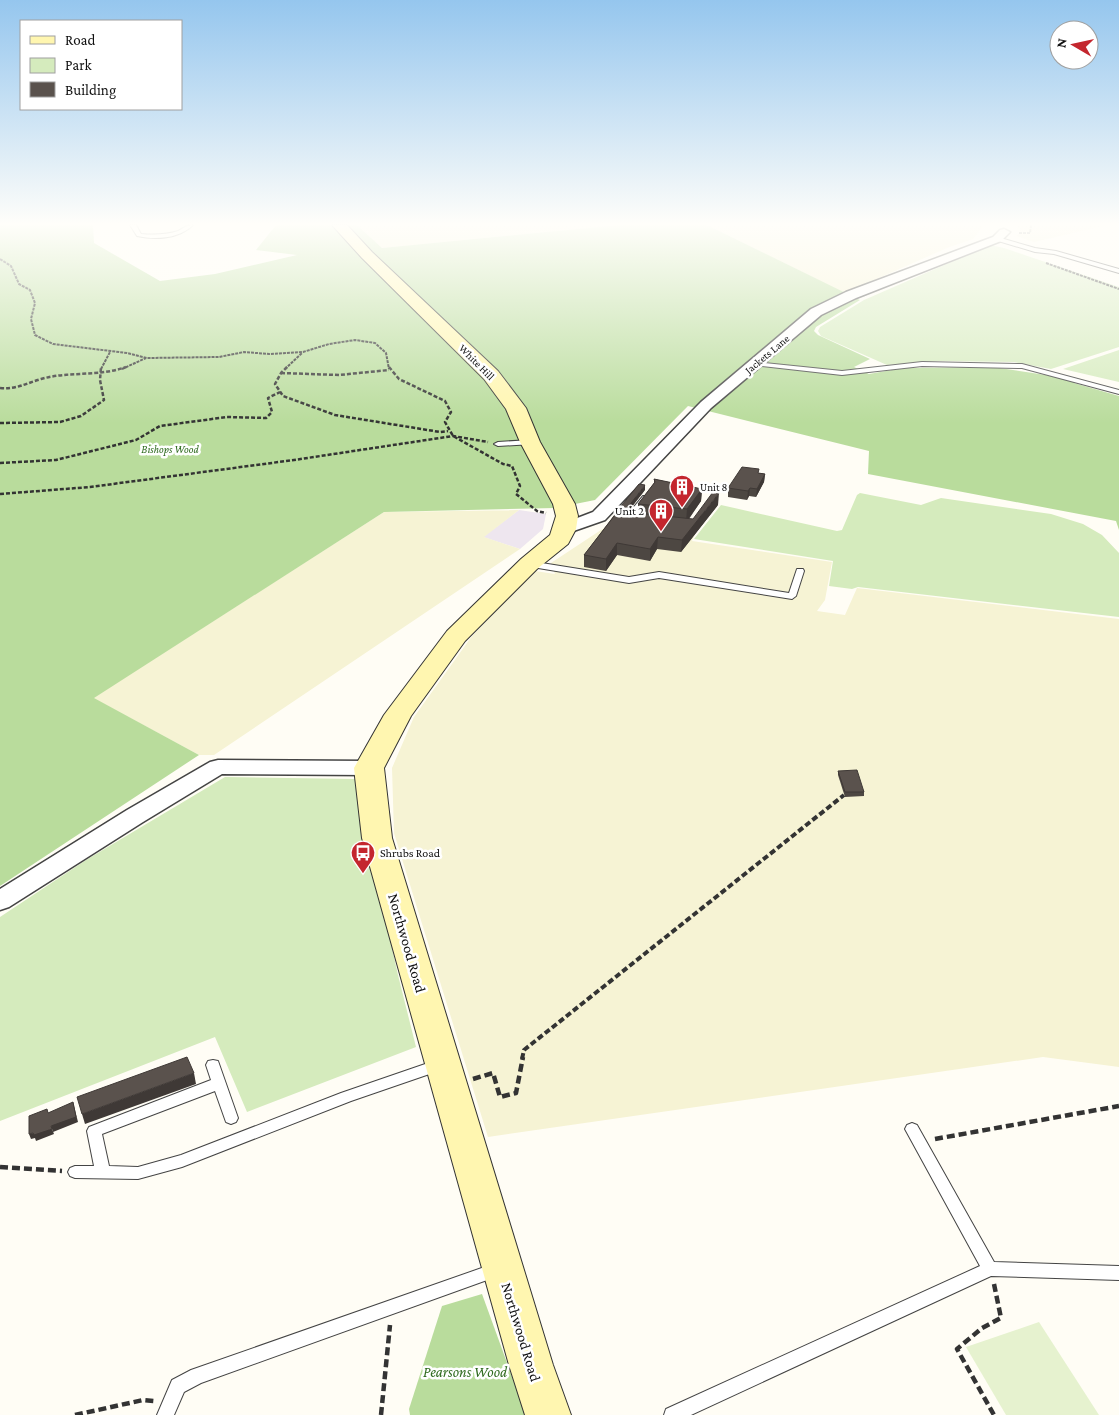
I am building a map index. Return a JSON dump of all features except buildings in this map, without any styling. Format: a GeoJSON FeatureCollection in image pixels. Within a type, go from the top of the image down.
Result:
{"type":"FeatureCollection","features":[{"type":"Feature","properties":{"kind":"street","name":"White Hill"},"geometry":{"type":"LineString","coordinates":[[404,291],[491,375],[516,408],[530,442],[564,504],[566,521]]}},
{"type":"Feature","properties":{"kind":"street","name":"Jackets Lane"},"geometry":{"type":"LineString","coordinates":[[566,521],[604,517],[706,405],[816,312],[862,291]]}},
{"type":"Feature","properties":{"kind":"street"},"geometry":{"type":"LineString","coordinates":[[0,901],[135,816],[218,767],[369,768],[398,715],[456,636],[529,564],[560,539],[566,521]]}},
{"type":"Feature","properties":{"kind":"street","name":"Northwood Road"},"geometry":{"type":"LineString","coordinates":[[369,768],[377,838],[502,1268],[548,1415]]}},
{"type":"Feature","properties":{"kind":"lane"},"geometry":{"type":"LineString","coordinates":[[755,364],[842,373],[922,364],[1022,366],[1119,392]]}},
{"type":"Feature","properties":{"kind":"lane"},"geometry":{"type":"LineString","coordinates":[[498,444],[530,442]]}},
{"type":"Feature","properties":{"kind":"lane"},"geometry":{"type":"LineString","coordinates":[[628,520],[650,493]]}},
{"type":"Feature","properties":{"kind":"lane"},"geometry":{"type":"LineString","coordinates":[[618,520],[637,521]]}},
{"type":"Feature","properties":{"kind":"lane"},"geometry":{"type":"LineString","coordinates":[[529,564],[629,580],[659,575],[792,596],[800,570]]}},
{"type":"Feature","properties":{"kind":"lane"},"geometry":{"type":"LineString","coordinates":[[213,1065],[231,1118]]}},
{"type":"Feature","properties":{"kind":"lane"},"geometry":{"type":"LineString","coordinates":[[75,1172],[138,1173],[182,1161],[346,1097],[446,1075]]}},
{"type":"Feature","properties":{"kind":"lane"},"geometry":{"type":"LineString","coordinates":[[103,1172],[94,1131],[220,1083]]}},
{"type":"Feature","properties":{"kind":"lane"},"geometry":{"type":"LineString","coordinates":[[912,1129],[990,1268]]}},
{"type":"Feature","properties":{"kind":"lane"},"geometry":{"type":"LineString","coordinates":[[168,1409],[178,1386],[197,1376],[502,1268]]}},
{"type":"Feature","properties":{"kind":"lane"},"geometry":{"type":"LineString","coordinates":[[672,1415],[990,1268],[1119,1272]]}},
{"type":"Feature","properties":{"kind":"path"},"geometry":{"type":"LineString","coordinates":[[30,291],[35,303],[31,319],[35,335],[53,344],[127,353],[147,358],[219,357],[244,352],[269,354],[303,352],[328,344],[355,340],[375,343],[386,353],[389,370],[399,379],[445,401],[450,412],[445,422],[448,431],[453,436],[503,464],[512,466],[520,486],[516,494],[537,511],[566,521]]}},
{"type":"Feature","properties":{"kind":"path"},"geometry":{"type":"LineString","coordinates":[[0,424],[60,422],[81,416],[104,400],[100,364],[110,351]]}},
{"type":"Feature","properties":{"kind":"path"},"geometry":{"type":"LineString","coordinates":[[303,352],[281,373],[275,384],[283,396],[335,415],[440,432],[448,431]]}},
{"type":"Feature","properties":{"kind":"path"},"geometry":{"type":"LineString","coordinates":[[0,388],[7,390],[43,378],[100,375],[137,364],[147,358]]}},
{"type":"Feature","properties":{"kind":"path"},"geometry":{"type":"LineString","coordinates":[[281,373],[339,375],[389,370]]}},
{"type":"Feature","properties":{"kind":"path"},"geometry":{"type":"LineString","coordinates":[[0,463],[26,464],[56,460],[136,440],[160,426],[227,417],[266,418],[272,412],[268,398],[280,392]]}},
{"type":"Feature","properties":{"kind":"path"},"geometry":{"type":"LineString","coordinates":[[0,494],[90,487],[294,460],[453,436],[498,444]]}},
{"type":"Feature","properties":{"kind":"path"},"geometry":{"type":"LineString","coordinates":[[446,1075],[493,1073],[500,1097],[516,1094],[524,1050],[844,794]]}},
{"type":"Feature","properties":{"kind":"path"},"geometry":{"type":"LineString","coordinates":[[919,1142],[1119,1106]]}},
{"type":"Feature","properties":{"kind":"path"},"geometry":{"type":"LineString","coordinates":[[0,1168],[75,1172]]}},
{"type":"Feature","properties":{"kind":"path"},"geometry":{"type":"LineString","coordinates":[[990,1268],[1001,1318],[982,1328],[957,1349],[994,1415]]}},
{"type":"Feature","properties":{"kind":"path"},"geometry":{"type":"LineString","coordinates":[[381,1415],[392,1307]]}},
{"type":"Feature","properties":{"kind":"path"},"geometry":{"type":"LineString","coordinates":[[75,1415],[143,1400],[168,1409]]}},
{"type":"Feature","properties":{"kind":"shaded area"},"geometry":{"type":"Polygon","coordinates":[[[519,510],[546,514],[543,529],[520,549],[483,537],[519,510]]]}},
{"type":"Feature","properties":{"kind":"shaded area"},"geometry":{"type":"Polygon","coordinates":[[[519,510],[484,537],[520,549],[214,755],[199,755],[93,698],[384,512],[519,510]]]}},
{"type":"Feature","properties":{"kind":"shaded area"},"geometry":{"type":"Polygon","coordinates":[[[607,526],[695,534],[692,541],[832,562],[825,600],[817,611],[845,615],[857,588],[1119,619],[1119,1067],[1043,1057],[488,1137],[394,833],[392,768],[414,717],[472,636],[535,571],[555,574],[551,563],[607,526]]]}},
{"type":"Feature","properties":{"kind":"green space","name":"Bishops Wood"},"geometry":{"type":"Polygon","coordinates":[[[0,291],[842,291],[860,300],[816,327],[814,331],[818,335],[870,359],[854,367],[869,374],[903,368],[993,367],[1079,380],[1074,383],[1119,396],[1119,530],[1116,521],[868,474],[869,451],[688,406],[595,500],[555,508],[384,512],[94,698],[199,755],[0,886],[0,291]]]}},
{"type":"Feature","properties":{"kind":"green space"},"geometry":{"type":"Polygon","coordinates":[[[885,291],[1119,291],[1119,347],[1051,369],[1014,362],[939,361],[887,365],[821,336],[818,331],[820,327],[864,300],[885,291]]]}},
{"type":"Feature","properties":{"kind":"green space"},"geometry":{"type":"Polygon","coordinates":[[[1119,350],[1119,382],[1063,369],[1119,350]]]}},
{"type":"Feature","properties":{"kind":"green space"},"geometry":{"type":"Polygon","coordinates":[[[860,493],[921,505],[941,498],[1051,514],[1083,524],[1102,535],[1119,553],[1119,617],[858,587],[852,589],[829,586],[833,561],[694,539],[721,505],[837,531],[842,530],[857,495],[860,493]]]}},
{"type":"Feature","properties":{"kind":"green space"},"geometry":{"type":"Polygon","coordinates":[[[225,777],[355,779],[398,975],[416,1047],[247,1112],[215,1037],[0,1121],[0,917],[86,860],[225,777]]]}},
{"type":"Feature","properties":{"kind":"green space","name":"Pearsons Wood"},"geometry":{"type":"Polygon","coordinates":[[[482,1294],[526,1415],[410,1415],[409,1409],[442,1306],[482,1294]]]}},
{"type":"Feature","properties":{"kind":"green space"},"geometry":{"type":"Polygon","coordinates":[[[1039,1322],[1099,1415],[1006,1415],[966,1347],[1039,1322]]]}},
{"type":"Feature","properties":{"kind":"place","name":"Unit 8"},"geometry":{"type":"Point","coordinates":[682,508]}},
{"type":"Feature","properties":{"kind":"place","name":"Unit 2"},"geometry":{"type":"Point","coordinates":[661,532]}},
{"type":"Feature","properties":{"kind":"place","name":"Shrubs Road"},"geometry":{"type":"Point","coordinates":[363,874]}}]}
